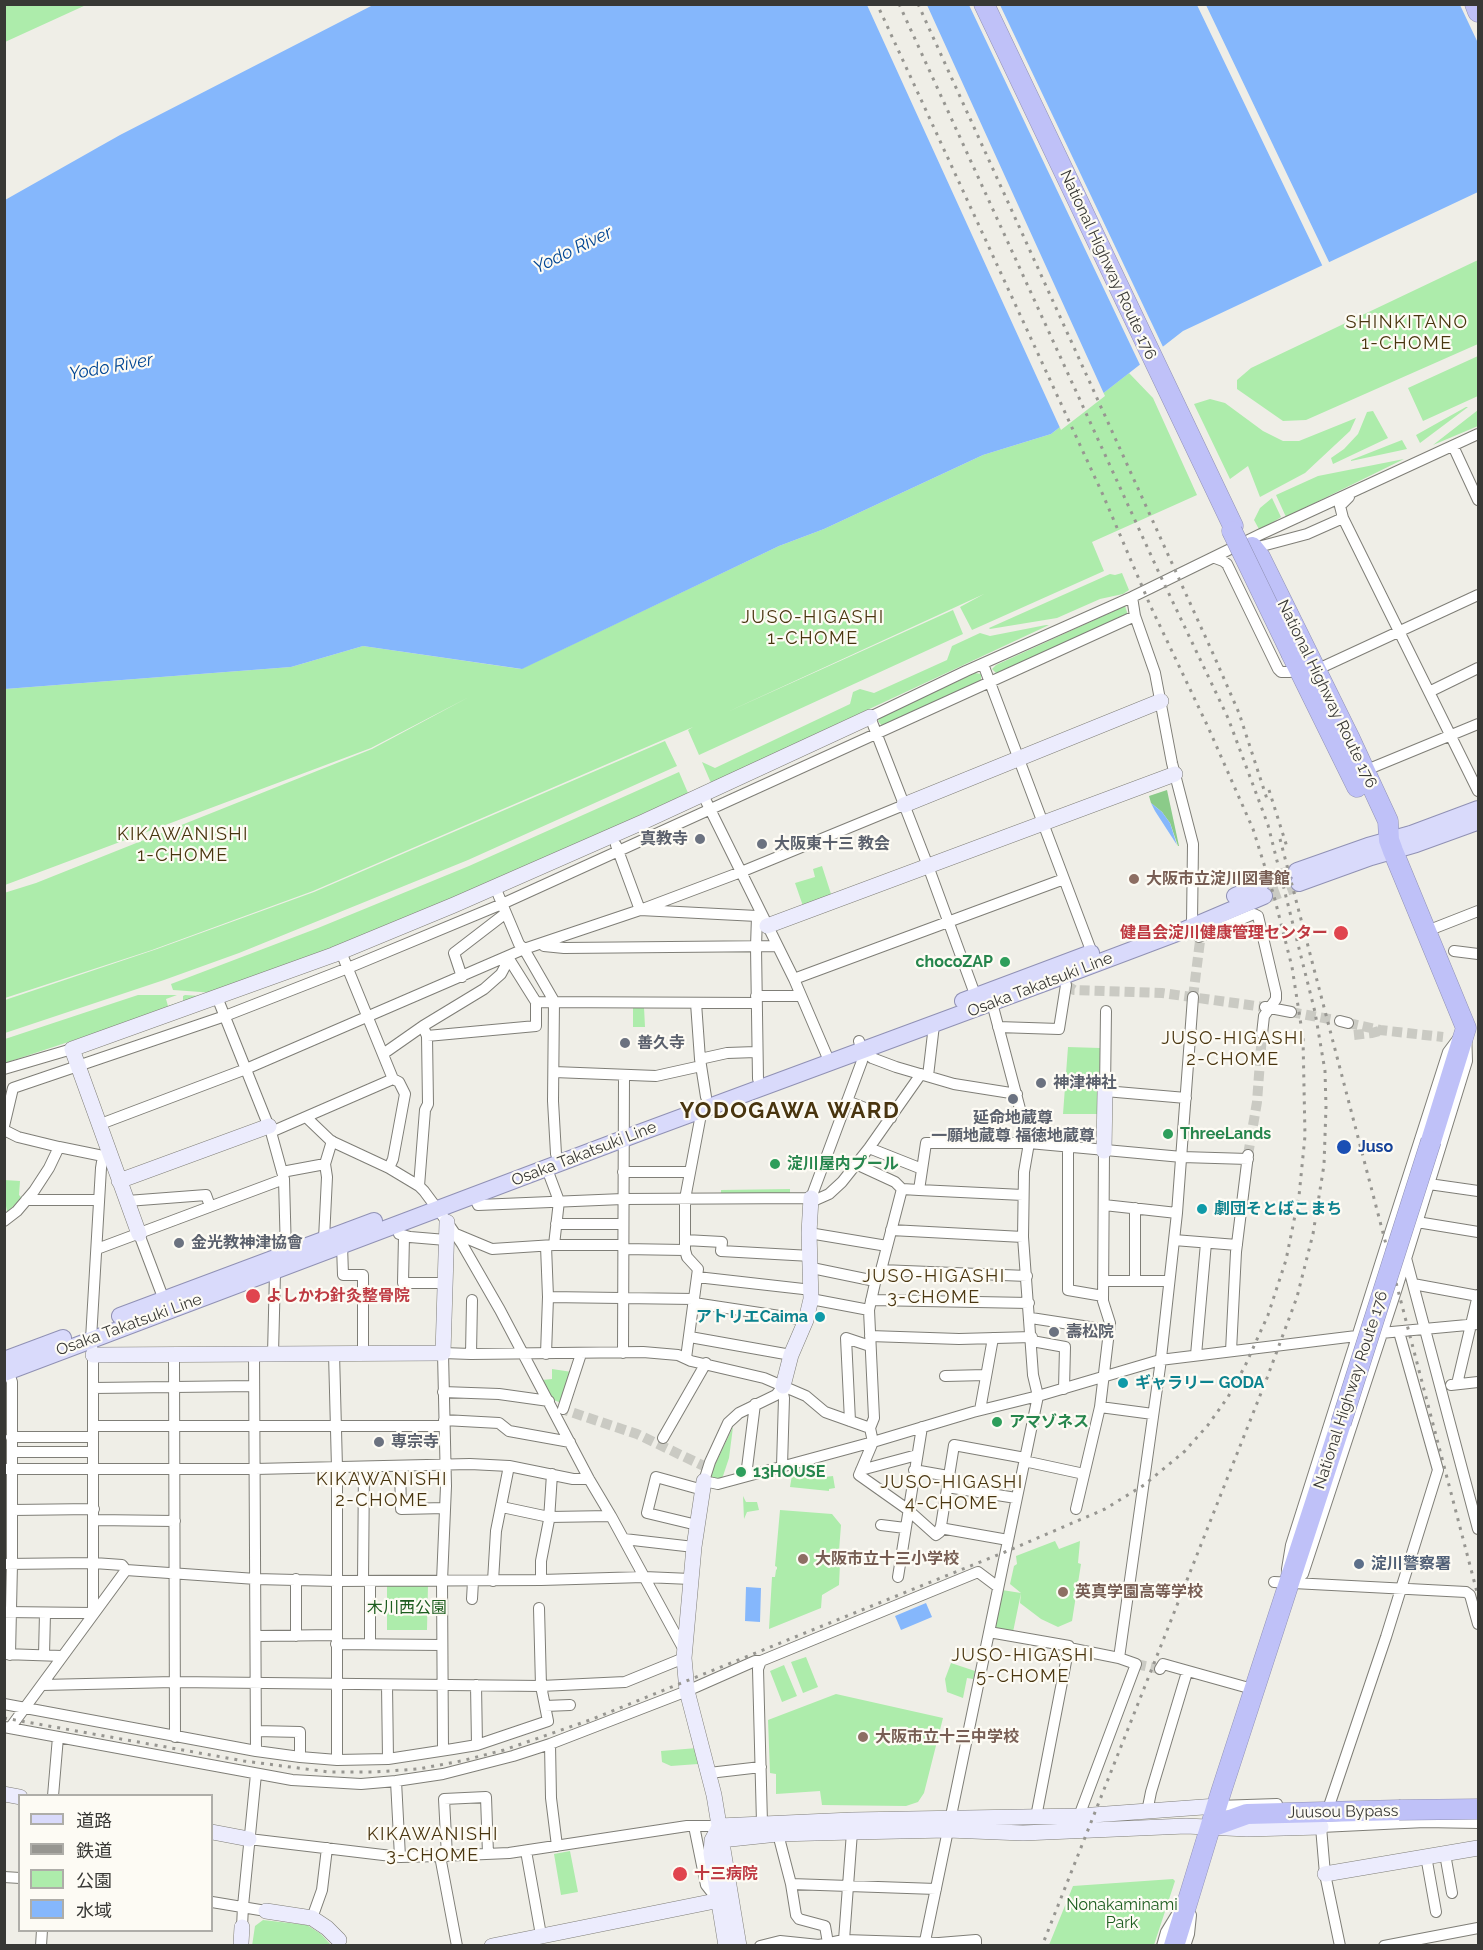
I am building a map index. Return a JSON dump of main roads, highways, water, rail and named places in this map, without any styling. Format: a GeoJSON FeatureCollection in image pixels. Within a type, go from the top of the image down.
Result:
{"type":"FeatureCollection","features":[{"type":"Feature","properties":{"kind":"highway","name":"National Highway Route 176"},"geometry":{"type":"LineString","coordinates":[[984,4],[1234,525],[1293,656],[1377,825],[1391,846],[1472,1031],[1431,1141],[1341,1423],[1282,1582],[1256,1690],[1174,1946]]}},
{"type":"Feature","properties":{"kind":"highway"},"geometry":{"type":"LineString","coordinates":[[1475,4],[1479,12]]}},
{"type":"Feature","properties":{"kind":"highway","name":"National Highway Route 176"},"geometry":{"type":"LineString","coordinates":[[1234,525],[1256,552],[1316,670],[1388,820],[1391,846]]}},
{"type":"Feature","properties":{"kind":"highway","name":"Juusou Bypass"},"geometry":{"type":"LineString","coordinates":[[1211,1827],[1246,1814],[1479,1809]]}},
{"type":"Feature","properties":{"kind":"main road"},"geometry":{"type":"LineString","coordinates":[[1391,846],[1479,809]]}},
{"type":"Feature","properties":{"kind":"main road"},"geometry":{"type":"LineString","coordinates":[[1298,877],[1391,846],[1479,821]]}},
{"type":"Feature","properties":{"kind":"main road","name":"Osaka Takatsuki Line"},"geometry":{"type":"LineString","coordinates":[[861,1046],[934,1025],[992,1003],[1064,980],[1192,920],[1262,891]]}},
{"type":"Feature","properties":{"kind":"main road","name":"Osaka Takatsuki Line"},"geometry":{"type":"LineString","coordinates":[[6,1368],[92,1340],[384,1229],[443,1221],[474,1196],[547,1169],[624,1134],[861,1046],[976,997],[1092,953],[1192,920]]}},
{"type":"Feature","properties":{"kind":"main road","name":"Osaka Takatsuki Line"},"geometry":{"type":"LineString","coordinates":[[704,1103],[758,1078],[828,1058]]}},
{"type":"Feature","properties":{"kind":"main road","name":"Osaka Takatsuki Line"},"geometry":{"type":"LineString","coordinates":[[92,1340],[164,1300],[324,1239],[443,1221],[556,1154],[624,1134]]}},
{"type":"Feature","properties":{"kind":"water","name":"Yodo River"},"geometry":{"type":"Polygon","coordinates":[[[373,5],[1478,5],[1478,192],[1183,331],[1051,434],[983,455],[824,529],[779,546],[522,669],[363,646],[291,667],[5,689],[5,200],[120,135],[373,5]]]}},
{"type":"Feature","properties":{"kind":"water"},"geometry":{"type":"Polygon","coordinates":[[[1151,803],[1170,823],[1177,845],[1155,811],[1151,803]]]}},
{"type":"Feature","properties":{"kind":"water"},"geometry":{"type":"Polygon","coordinates":[[[746,1587],[761,1588],[760,1622],[745,1621],[746,1587]]]}},
{"type":"Feature","properties":{"kind":"water"},"geometry":{"type":"Polygon","coordinates":[[[926,1603],[932,1617],[901,1630],[895,1616],[926,1603]]]}},
{"type":"Feature","properties":{"kind":"tunnel"},"geometry":{"type":"LineString","coordinates":[[1260,885],[1297,871]]}},
{"type":"Feature","properties":{"kind":"tunnel"},"geometry":{"type":"LineString","coordinates":[[1264,896],[1299,883]]}},
{"type":"Feature","properties":{"kind":"tunnel"},"geometry":{"type":"LineString","coordinates":[[1193,997],[1199,937]]}},
{"type":"Feature","properties":{"kind":"tunnel"},"geometry":{"type":"LineString","coordinates":[[1066,985],[1074,990],[1162,993],[1264,1007]]}},
{"type":"Feature","properties":{"kind":"tunnel"},"geometry":{"type":"LineString","coordinates":[[1291,1012],[1340,1021]]}},
{"type":"Feature","properties":{"kind":"tunnel"},"geometry":{"type":"LineString","coordinates":[[1348,1023],[1380,1030],[1443,1037]]}},
{"type":"Feature","properties":{"kind":"tunnel"},"geometry":{"type":"LineString","coordinates":[[1354,1035],[1379,1031]]}},
{"type":"Feature","properties":{"kind":"tunnel"},"geometry":{"type":"LineString","coordinates":[[1248,1155],[1257,1102],[1262,1034]]}},
{"type":"Feature","properties":{"kind":"tunnel"},"geometry":{"type":"LineString","coordinates":[[559,1408],[637,1434],[708,1468]]}},
{"type":"Feature","properties":{"kind":"tunnel"},"geometry":{"type":"LineString","coordinates":[[1136,1664],[1160,1669]]}},
{"type":"Feature","properties":{"kind":"railway"},"geometry":{"type":"LineString","coordinates":[[4,1718],[244,1761],[329,1772],[418,1769],[504,1750],[590,1720],[1005,1552],[1105,1509],[1144,1485],[1185,1451],[1228,1397],[1245,1366],[1268,1315],[1286,1260],[1299,1196],[1305,1136],[1303,1038],[1292,967],[1274,896],[1253,829],[1208,727],[1150,605],[1103,495],[877,4]]}},
{"type":"Feature","properties":{"kind":"railway"},"geometry":{"type":"LineString","coordinates":[[899,4],[1160,575],[1228,718],[1268,825],[1315,1012],[1325,1071],[1324,1165],[1313,1234],[1297,1297],[1042,1946]]}},
{"type":"Feature","properties":{"kind":"railway"},"geometry":{"type":"LineString","coordinates":[[918,4],[1215,658],[1239,713],[1267,799]]}},
{"type":"Feature","properties":{"kind":"railway"},"geometry":{"type":"LineString","coordinates":[[1269,790],[1287,847]]}},
{"type":"Feature","properties":{"kind":"railway"},"geometry":{"type":"LineString","coordinates":[[1280,839],[1478,1596]]}},
{"type":"Feature","properties":{"kind":"place","name":"真教寺"},"geometry":{"type":"Point","coordinates":[700,839]}},
{"type":"Feature","properties":{"kind":"place","name":"大阪東十三 教会"},"geometry":{"type":"Point","coordinates":[762,844]}},
{"type":"Feature","properties":{"kind":"place","name":"大阪市立淀川図書館"},"geometry":{"type":"Point","coordinates":[1134,879]}},
{"type":"Feature","properties":{"kind":"place","name":"健昌会淀川健康管理センター"},"geometry":{"type":"Point","coordinates":[1341,933]}},
{"type":"Feature","properties":{"kind":"place","name":"chocoZAP"},"geometry":{"type":"Point","coordinates":[1005,962]}},
{"type":"Feature","properties":{"kind":"place","name":"善久寺"},"geometry":{"type":"Point","coordinates":[625,1043]}},
{"type":"Feature","properties":{"kind":"place","name":"神津神社"},"geometry":{"type":"Point","coordinates":[1041,1083]}},
{"type":"Feature","properties":{"kind":"place","name":"延命地蔵尊 一願地蔵尊 福徳地蔵尊"},"geometry":{"type":"Point","coordinates":[1013,1099]}},
{"type":"Feature","properties":{"kind":"place","name":"ThreeLands"},"geometry":{"type":"Point","coordinates":[1168,1134]}},
{"type":"Feature","properties":{"kind":"place","name":"Juso"},"geometry":{"type":"Point","coordinates":[1344,1147]}},
{"type":"Feature","properties":{"kind":"place","name":"淀川屋内プール"},"geometry":{"type":"Point","coordinates":[775,1164]}},
{"type":"Feature","properties":{"kind":"place","name":"劇団そとばこまち"},"geometry":{"type":"Point","coordinates":[1202,1209]}},
{"type":"Feature","properties":{"kind":"place","name":"金光教神津協會"},"geometry":{"type":"Point","coordinates":[179,1243]}},
{"type":"Feature","properties":{"kind":"place","name":"よしかわ針灸整骨院"},"geometry":{"type":"Point","coordinates":[253,1296]}},
{"type":"Feature","properties":{"kind":"place","name":"アトリエCaima"},"geometry":{"type":"Point","coordinates":[820,1317]}},
{"type":"Feature","properties":{"kind":"place","name":"壽松院"},"geometry":{"type":"Point","coordinates":[1054,1332]}},
{"type":"Feature","properties":{"kind":"place","name":"ギャラリー GODA"},"geometry":{"type":"Point","coordinates":[1123,1383]}},
{"type":"Feature","properties":{"kind":"place","name":"アマゾネス"},"geometry":{"type":"Point","coordinates":[997,1422]}},
{"type":"Feature","properties":{"kind":"place","name":"専宗寺"},"geometry":{"type":"Point","coordinates":[379,1442]}},
{"type":"Feature","properties":{"kind":"place","name":"13HOUSE"},"geometry":{"type":"Point","coordinates":[741,1472]}},
{"type":"Feature","properties":{"kind":"place","name":"大阪市立十三小学校"},"geometry":{"type":"Point","coordinates":[803,1559]}},
{"type":"Feature","properties":{"kind":"place","name":"淀川警察署"},"geometry":{"type":"Point","coordinates":[1359,1564]}},
{"type":"Feature","properties":{"kind":"place","name":"英真学園高等学校"},"geometry":{"type":"Point","coordinates":[1063,1592]}},
{"type":"Feature","properties":{"kind":"place","name":"大阪市立十三中学校"},"geometry":{"type":"Point","coordinates":[863,1737]}},
{"type":"Feature","properties":{"kind":"place","name":"十三病院"},"geometry":{"type":"Point","coordinates":[680,1874]}},
{"type":"Feature","properties":{"kind":"district","name":"SHINKITANO 1-CHOME"},"geometry":{"type":"Point","coordinates":[1407,333]}},
{"type":"Feature","properties":{"kind":"district","name":"JUSO-HIGASHI 1-CHOME"},"geometry":{"type":"Point","coordinates":[813,628]}},
{"type":"Feature","properties":{"kind":"district","name":"KIKAWANISHI 1-CHOME"},"geometry":{"type":"Point","coordinates":[183,845]}},
{"type":"Feature","properties":{"kind":"district","name":"JUSO-HIGASHI 2-CHOME"},"geometry":{"type":"Point","coordinates":[1233,1049]}},
{"type":"Feature","properties":{"kind":"district","name":"YODOGAWA WARD"},"geometry":{"type":"Point","coordinates":[790,1111]}},
{"type":"Feature","properties":{"kind":"district","name":"JUSO-HIGASHI 3-CHOME"},"geometry":{"type":"Point","coordinates":[934,1287]}},
{"type":"Feature","properties":{"kind":"district","name":"KIKAWANISHI 2-CHOME"},"geometry":{"type":"Point","coordinates":[382,1490]}},
{"type":"Feature","properties":{"kind":"district","name":"JUSO-HIGASHI 4-CHOME"},"geometry":{"type":"Point","coordinates":[952,1493]}},
{"type":"Feature","properties":{"kind":"district","name":"JUSO-HIGASHI 5-CHOME"},"geometry":{"type":"Point","coordinates":[1023,1666]}},
{"type":"Feature","properties":{"kind":"district","name":"KIKAWANISHI 3-CHOME"},"geometry":{"type":"Point","coordinates":[433,1845]}},
{"type":"Feature","properties":{"kind":"park label","name":"木川西公園"},"geometry":{"type":"Point","coordinates":[407,1608]}},
{"type":"Feature","properties":{"kind":"park label","name":"Nonakaminami Park"},"geometry":{"type":"Point","coordinates":[1122,1914]}}]}
